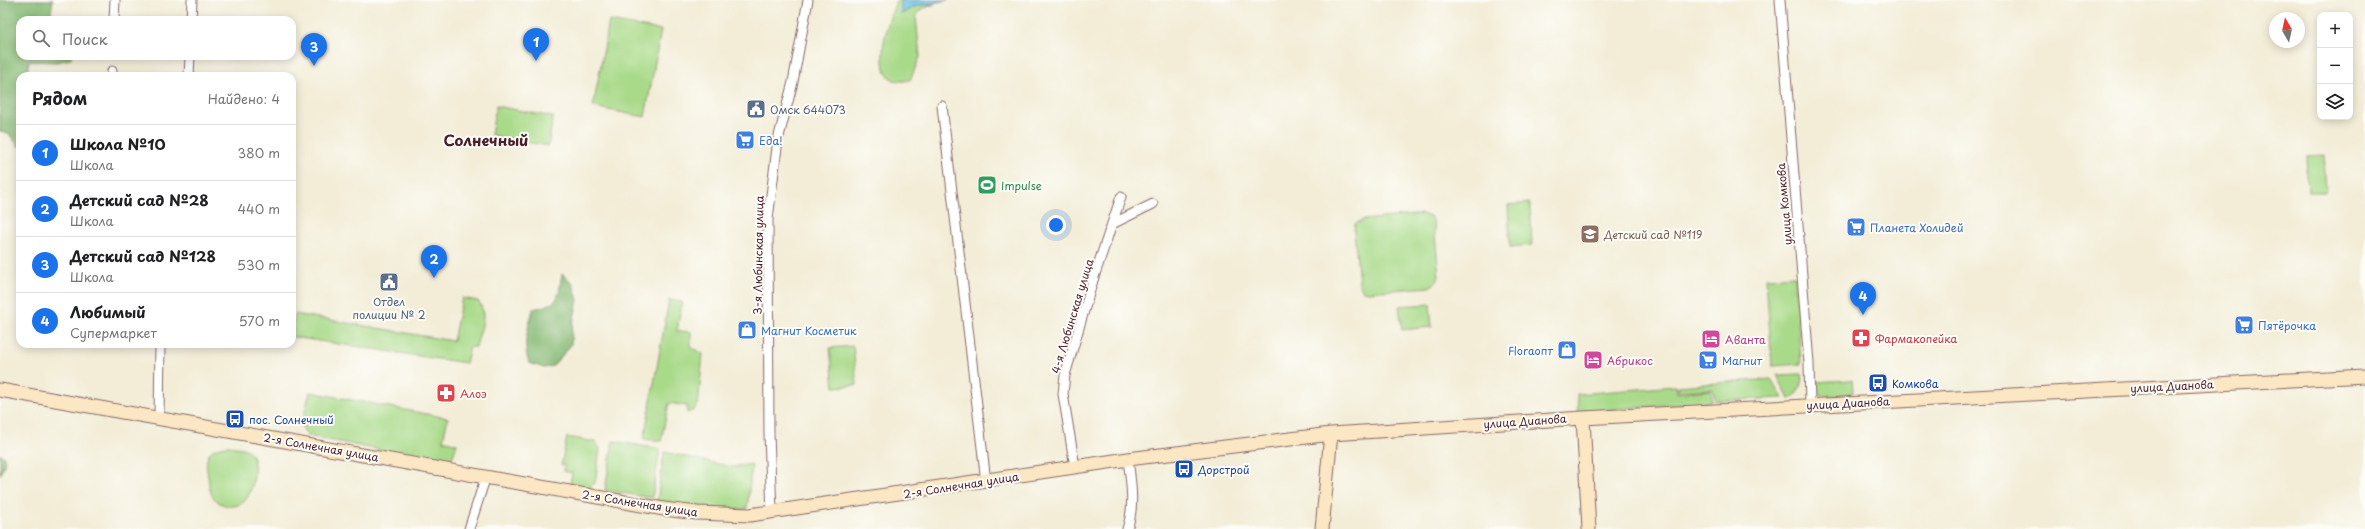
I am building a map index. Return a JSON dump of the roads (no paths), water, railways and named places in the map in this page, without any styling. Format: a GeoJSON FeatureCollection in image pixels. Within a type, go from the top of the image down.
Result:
{"type":"FeatureCollection","features":[{"type":"Feature","properties":{"kind":"main road","name":"улица Дианова"},"geometry":{"type":"LineString","coordinates":[[1331,434],[1810,405],[2365,376]]}},
{"type":"Feature","properties":{"kind":"main road","name":"2-я Солнечная улица"},"geometry":{"type":"LineString","coordinates":[[0,390],[697,513],[750,515],[986,482],[1075,467],[1331,434]]}},
{"type":"Feature","properties":{"kind":"main road"},"geometry":{"type":"LineString","coordinates":[[1583,418],[1589,529]]}},
{"type":"Feature","properties":{"kind":"main road"},"geometry":{"type":"LineString","coordinates":[[1322,529],[1331,434]]}},
{"type":"Feature","properties":{"kind":"street"},"geometry":{"type":"LineString","coordinates":[[114,16],[115,0]]}},
{"type":"Feature","properties":{"kind":"street"},"geometry":{"type":"LineString","coordinates":[[191,16],[192,0]]}},
{"type":"Feature","properties":{"kind":"street","name":"3-я Любинская улица"},"geometry":{"type":"LineString","coordinates":[[772,513],[768,434],[769,199],[778,140],[793,82],[808,0]]}},
{"type":"Feature","properties":{"kind":"street","name":"улица Комкова"},"geometry":{"type":"LineString","coordinates":[[1780,0],[1809,363],[1810,405]]}},
{"type":"Feature","properties":{"kind":"street"},"geometry":{"type":"LineString","coordinates":[[189,72],[190,60]]}},
{"type":"Feature","properties":{"kind":"street"},"geometry":{"type":"LineString","coordinates":[[942,106],[986,482]]}},
{"type":"Feature","properties":{"kind":"street","name":"4-я Любинская улица"},"geometry":{"type":"LineString","coordinates":[[1075,467],[1063,394],[1065,375],[1094,277],[1114,223],[1121,197]]}},
{"type":"Feature","properties":{"kind":"street"},"geometry":{"type":"LineString","coordinates":[[1114,223],[1153,204]]}},
{"type":"Feature","properties":{"kind":"street"},"geometry":{"type":"LineString","coordinates":[[158,418],[160,348]]}},
{"type":"Feature","properties":{"kind":"street"},"geometry":{"type":"LineString","coordinates":[[1128,460],[1132,501],[1132,514],[1128,529]]}},
{"type":"Feature","properties":{"kind":"street"},"geometry":{"type":"LineString","coordinates":[[469,529],[486,476]]}},
{"type":"Feature","properties":{"kind":"water"},"geometry":{"type":"Polygon","coordinates":[[[901,0],[948,0],[916,6],[901,14],[901,0]]]}},
{"type":"Feature","properties":{"kind":"place","name":"Школа №10"},"geometry":{"type":"Point","coordinates":[536,61]}},
{"type":"Feature","properties":{"kind":"place","name":"Детский сад №128"},"geometry":{"type":"Point","coordinates":[314,66]}},
{"type":"Feature","properties":{"kind":"place","name":"Омск 644073"},"geometry":{"type":"Point","coordinates":[756,109]}},
{"type":"Feature","properties":{"kind":"place","name":"Еда!"},"geometry":{"type":"Point","coordinates":[745,140]}},
{"type":"Feature","properties":{"kind":"place","name":"Impulse"},"geometry":{"type":"Point","coordinates":[987,185]}},
{"type":"Feature","properties":{"kind":"place","name":"Планета Холидей"},"geometry":{"type":"Point","coordinates":[1856,227]}},
{"type":"Feature","properties":{"kind":"place","name":"Детский сад №119"},"geometry":{"type":"Point","coordinates":[1590,234]}},
{"type":"Feature","properties":{"kind":"place","name":"Детский сад №28"},"geometry":{"type":"Point","coordinates":[434,278]}},
{"type":"Feature","properties":{"kind":"place","name":"Отдел полиции № 2"},"geometry":{"type":"Point","coordinates":[389,282]}},
{"type":"Feature","properties":{"kind":"place","name":"Любимый"},"geometry":{"type":"Point","coordinates":[1863,315]}},
{"type":"Feature","properties":{"kind":"place","name":"Пятёрочка"},"geometry":{"type":"Point","coordinates":[2244,325]}},
{"type":"Feature","properties":{"kind":"place","name":"Магнит Косметик"},"geometry":{"type":"Point","coordinates":[747,330]}},
{"type":"Feature","properties":{"kind":"place","name":"Фармакопейка"},"geometry":{"type":"Point","coordinates":[1861,338]}},
{"type":"Feature","properties":{"kind":"place","name":"Аванта"},"geometry":{"type":"Point","coordinates":[1711,339]}},
{"type":"Feature","properties":{"kind":"place","name":"Floraопт"},"geometry":{"type":"Point","coordinates":[1567,350]}},
{"type":"Feature","properties":{"kind":"place","name":"Абрикос"},"geometry":{"type":"Point","coordinates":[1593,360]}},
{"type":"Feature","properties":{"kind":"place","name":"Магнит"},"geometry":{"type":"Point","coordinates":[1708,360]}},
{"type":"Feature","properties":{"kind":"place","name":"Комкова"},"geometry":{"type":"Point","coordinates":[1878,383]}},
{"type":"Feature","properties":{"kind":"place","name":"Алоэ"},"geometry":{"type":"Point","coordinates":[446,393]}},
{"type":"Feature","properties":{"kind":"place","name":"пос. Солнечный"},"geometry":{"type":"Point","coordinates":[235,419]}},
{"type":"Feature","properties":{"kind":"place","name":"Дорстрой"},"geometry":{"type":"Point","coordinates":[1184,469]}},
{"type":"Feature","properties":{"kind":"district","name":"Солнечный"},"geometry":{"type":"Point","coordinates":[486,139]}}]}
